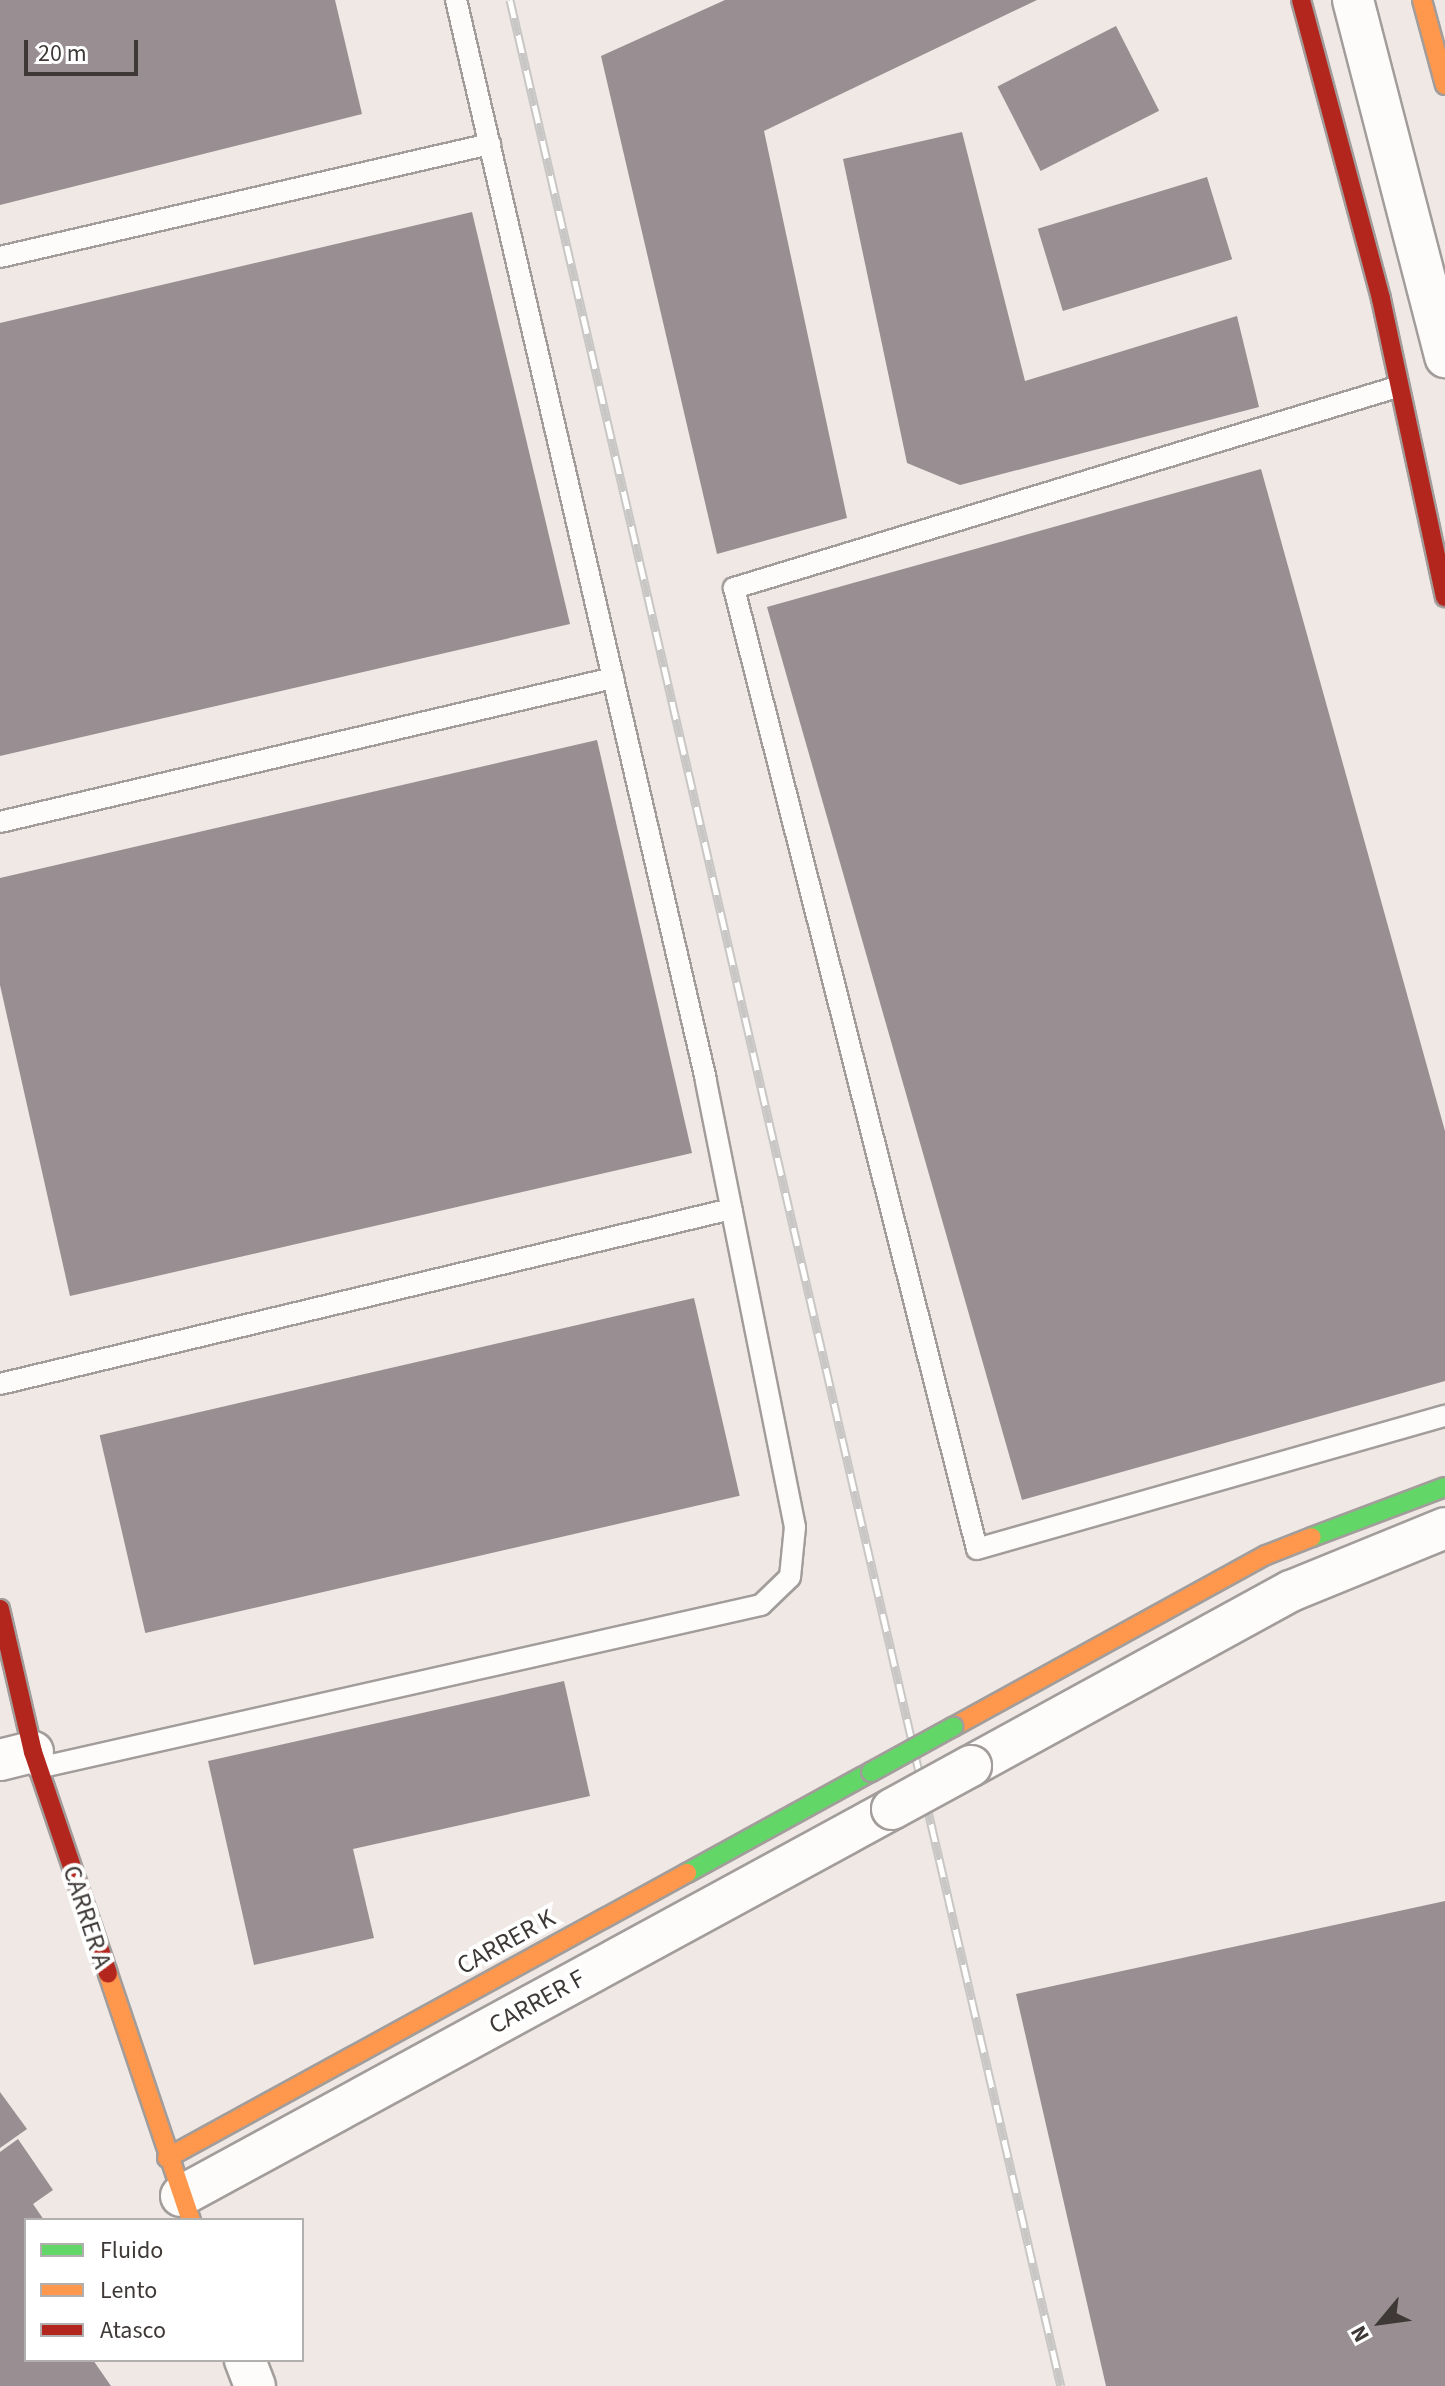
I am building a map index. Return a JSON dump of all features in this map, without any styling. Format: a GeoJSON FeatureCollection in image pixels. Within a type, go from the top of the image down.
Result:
{"type":"FeatureCollection","features":[{"type":"Feature","properties":{"kind":"main road"},"geometry":{"type":"LineString","coordinates":[[1301,0],[1397,387],[1445,597]]}},
{"type":"Feature","properties":{"kind":"main road"},"geometry":{"type":"LineString","coordinates":[[1422,0],[1445,85]]}},
{"type":"Feature","properties":{"kind":"main road","name":"CARRER K"},"geometry":{"type":"LineString","coordinates":[[167,2158],[1266,1555],[1445,1487]]}},
{"type":"Feature","properties":{"kind":"main road","name":"CARRER A"},"geometry":{"type":"LineString","coordinates":[[0,1609],[24,1760],[186,2208]]}},
{"type":"Feature","properties":{"kind":"street"},"geometry":{"type":"LineString","coordinates":[[1353,0],[1445,357]]}},
{"type":"Feature","properties":{"kind":"street","name":"CARRER F"},"geometry":{"type":"LineString","coordinates":[[186,2208],[892,1809],[1291,1591],[1445,1528]]}},
{"type":"Feature","properties":{"kind":"street"},"geometry":{"type":"LineString","coordinates":[[246,2362],[255,2386]]}},
{"type":"Feature","properties":{"kind":"lane"},"geometry":{"type":"LineString","coordinates":[[24,1760],[761,1605],[777,1593],[790,1577],[795,1527],[731,1209],[613,678],[456,0]]}},
{"type":"Feature","properties":{"kind":"lane"},"geometry":{"type":"LineString","coordinates":[[0,257],[490,144]]}},
{"type":"Feature","properties":{"kind":"lane"},"geometry":{"type":"LineString","coordinates":[[1397,387],[734,588],[977,1549],[1445,1416]]}},
{"type":"Feature","properties":{"kind":"lane"},"geometry":{"type":"LineString","coordinates":[[0,822],[613,678]]}},
{"type":"Feature","properties":{"kind":"lane"},"geometry":{"type":"LineString","coordinates":[[0,1384],[731,1209]]}},
{"type":"Feature","properties":{"kind":"building"},"geometry":{"type":"Polygon","coordinates":[[[0,0],[335,0],[362,114],[0,205],[0,0]]]}},
{"type":"Feature","properties":{"kind":"building"},"geometry":{"type":"Polygon","coordinates":[[[725,0],[1037,0],[764,131],[847,518],[717,554],[601,56],[725,0]]]}},
{"type":"Feature","properties":{"kind":"building"},"geometry":{"type":"Polygon","coordinates":[[[1116,26],[1159,111],[1041,171],[997,86],[1116,26]]]}},
{"type":"Feature","properties":{"kind":"building"},"geometry":{"type":"Polygon","coordinates":[[[962,132],[1025,381],[1237,316],[1259,407],[960,485],[907,463],[843,159],[962,132]]]}},
{"type":"Feature","properties":{"kind":"building"},"geometry":{"type":"Polygon","coordinates":[[[1207,177],[1232,259],[1063,311],[1038,229],[1207,177]]]}},
{"type":"Feature","properties":{"kind":"building"},"geometry":{"type":"Polygon","coordinates":[[[472,212],[570,624],[0,756],[0,323],[472,212]]]}},
{"type":"Feature","properties":{"kind":"building"},"geometry":{"type":"Polygon","coordinates":[[[1261,469],[1445,1131],[1445,1381],[1022,1500],[767,607],[1261,469]]]}},
{"type":"Feature","properties":{"kind":"building"},"geometry":{"type":"Polygon","coordinates":[[[597,740],[692,1153],[70,1296],[0,985],[0,878],[597,740]]]}},
{"type":"Feature","properties":{"kind":"building"},"geometry":{"type":"Polygon","coordinates":[[[694,1298],[740,1496],[145,1633],[100,1435],[694,1298]]]}},
{"type":"Feature","properties":{"kind":"building"},"geometry":{"type":"Polygon","coordinates":[[[564,1681],[590,1796],[353,1849],[374,1938],[254,1965],[208,1761],[564,1681]]]}},
{"type":"Feature","properties":{"kind":"building"},"geometry":{"type":"Polygon","coordinates":[[[1445,1901],[1445,2386],[1106,2386],[1016,1994],[1445,1901]]]}},
{"type":"Feature","properties":{"kind":"building"},"geometry":{"type":"Polygon","coordinates":[[[0,2092],[27,2129],[0,2148],[0,2092]]]}},
{"type":"Feature","properties":{"kind":"building"},"geometry":{"type":"Polygon","coordinates":[[[18,2139],[53,2190],[33,2204],[43,2218],[24,2218],[24,2362],[94,2362],[111,2386],[0,2386],[0,2152],[18,2139]]]}},
{"type":"Feature","properties":{"kind":"railway"},"geometry":{"type":"LineString","coordinates":[[510,0],[1061,2386]]}},
{"type":"Feature","properties":{"kind":"traffic: fast"},"geometry":{"type":"LineString","coordinates":[[1312,1537],[1445,1487]]}},
{"type":"Feature","properties":{"kind":"traffic: fast"},"geometry":{"type":"LineString","coordinates":[[871,1772],[953,1727]]}},
{"type":"Feature","properties":{"kind":"traffic: fast"},"geometry":{"type":"LineString","coordinates":[[687,1873],[871,1772]]}},
{"type":"Feature","properties":{"kind":"traffic: slow"},"geometry":{"type":"LineString","coordinates":[[1422,0],[1445,85]]}},
{"type":"Feature","properties":{"kind":"traffic: slow"},"geometry":{"type":"LineString","coordinates":[[953,1727],[1266,1555],[1312,1537]]}},
{"type":"Feature","properties":{"kind":"traffic: slow"},"geometry":{"type":"LineString","coordinates":[[167,2158],[687,1873]]}},
{"type":"Feature","properties":{"kind":"traffic: slow"},"geometry":{"type":"LineString","coordinates":[[108,1974],[190,2218]]}},
{"type":"Feature","properties":{"kind":"traffic: jam"},"geometry":{"type":"LineString","coordinates":[[1301,0],[1381,299],[1445,597]]}},
{"type":"Feature","properties":{"kind":"traffic: jam"},"geometry":{"type":"LineString","coordinates":[[0,1609],[33,1752],[108,1974]]}}]}
